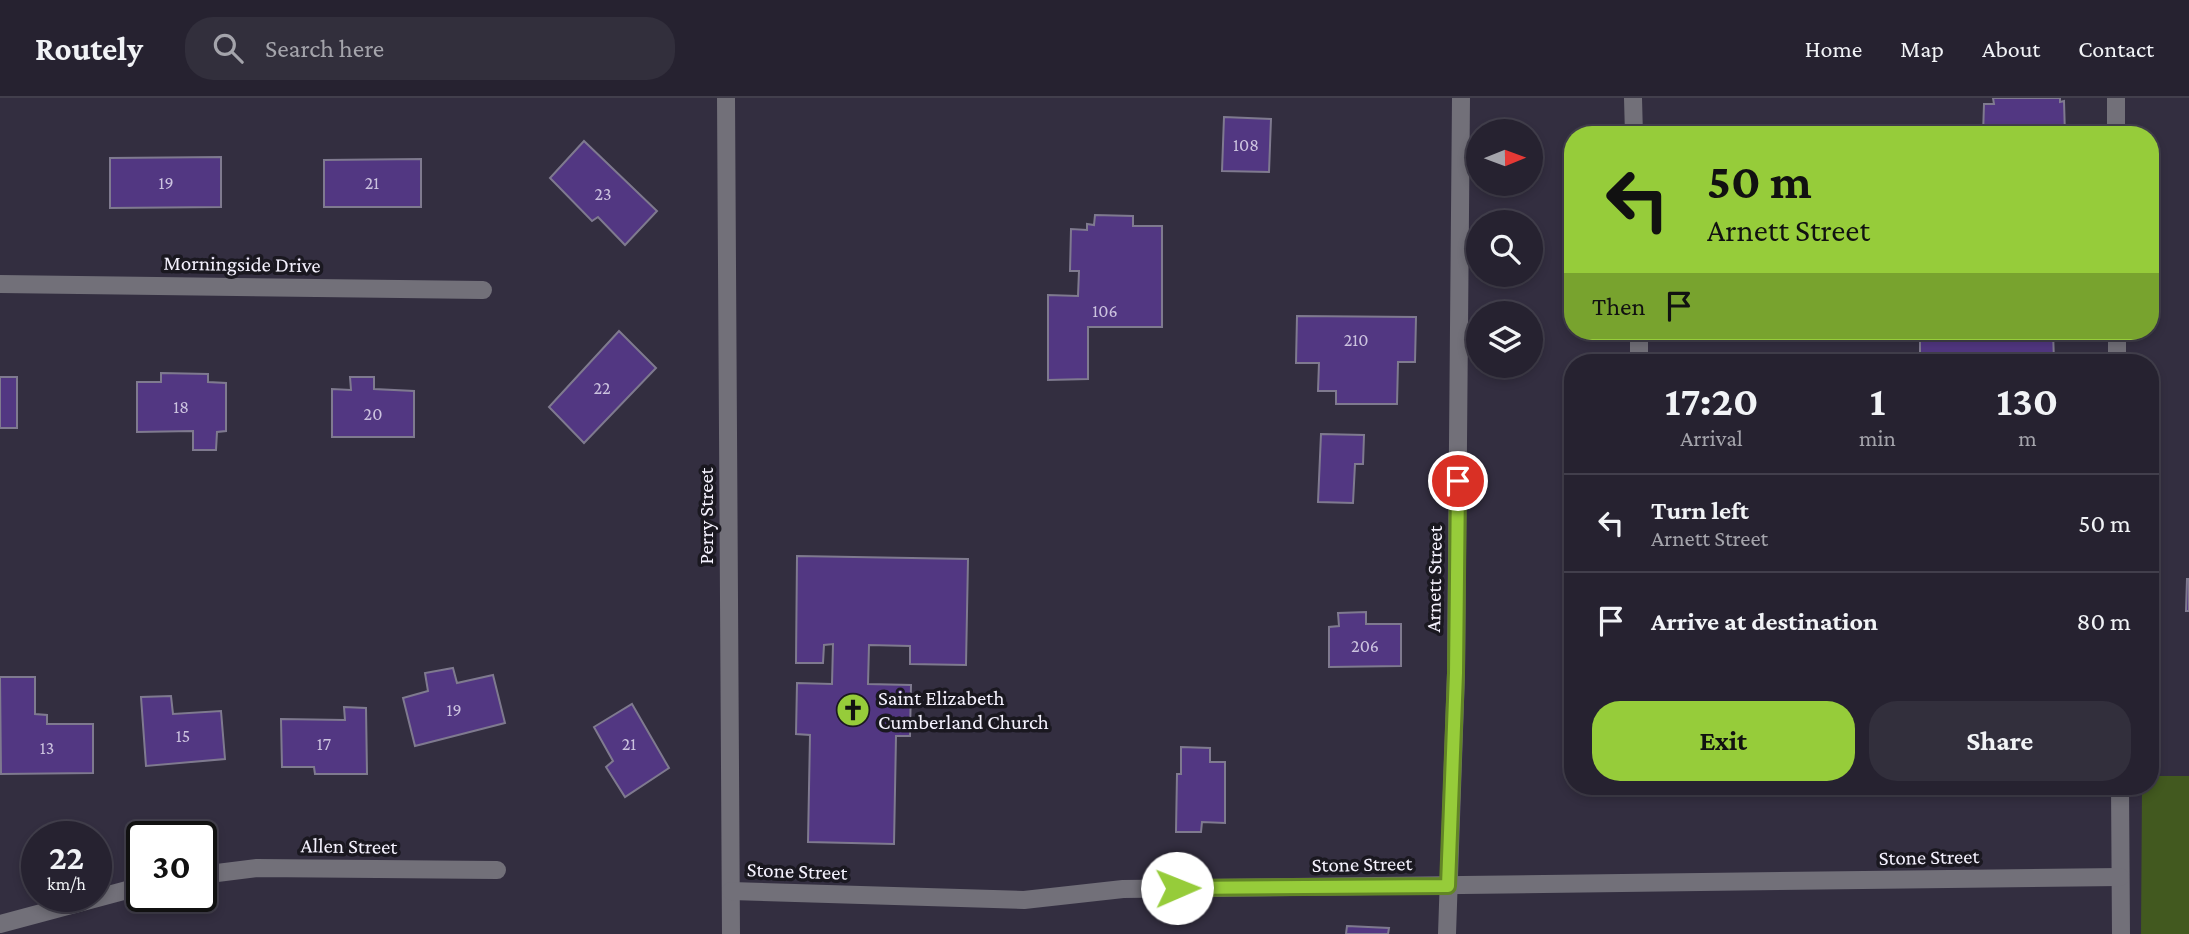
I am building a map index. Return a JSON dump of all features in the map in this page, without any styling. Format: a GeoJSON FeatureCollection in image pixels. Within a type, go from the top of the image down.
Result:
{"type":"FeatureCollection","features":[{"type":"Feature","properties":{"kind":"street","name":"Perry Street"},"geometry":{"type":"LineString","coordinates":[[726,98],[731,934]]}},
{"type":"Feature","properties":{"kind":"street","name":"Arnett Street"},"geometry":{"type":"LineString","coordinates":[[1447,934],[1456,673],[1461,98]]}},
{"type":"Feature","properties":{"kind":"street"},"geometry":{"type":"LineString","coordinates":[[1633,98],[1634,126]]}},
{"type":"Feature","properties":{"kind":"street"},"geometry":{"type":"LineString","coordinates":[[2116,98],[2116,126]]}},
{"type":"Feature","properties":{"kind":"street","name":"Morningside Drive"},"geometry":{"type":"LineString","coordinates":[[0,284],[483,290]]}},
{"type":"Feature","properties":{"kind":"street"},"geometry":{"type":"LineString","coordinates":[[2120,795],[2121,934]]}},
{"type":"Feature","properties":{"kind":"street","name":"Allen Street"},"geometry":{"type":"LineString","coordinates":[[217,873],[257,867],[497,870]]}},
{"type":"Feature","properties":{"kind":"street","name":"Stone Street"},"geometry":{"type":"LineString","coordinates":[[731,891],[1024,900],[1123,889],[2120,877]]}},
{"type":"Feature","properties":{"kind":"street"},"geometry":{"type":"LineString","coordinates":[[0,924],[126,890]]}},
{"type":"Feature","properties":{"kind":"green space"},"geometry":{"type":"Polygon","coordinates":[[[2159,776],[2189,776],[2189,934],[2141,934],[2142,795],[2159,795],[2159,776]]]}},
{"type":"Feature","properties":{"kind":"building"},"geometry":{"type":"Polygon","coordinates":[[[1993,98],[2060,98],[2060,102],[2064,101],[2065,126],[1983,126],[1984,104],[1994,104],[1993,98]]]}},
{"type":"Feature","properties":{"kind":"building"},"geometry":{"type":"Polygon","coordinates":[[[1224,117],[1271,119],[1269,172],[1222,171],[1224,117]]]}},
{"type":"Feature","properties":{"kind":"building"},"geometry":{"type":"Polygon","coordinates":[[[584,141],[657,211],[625,245],[598,217],[592,221],[550,178],[584,141]]]}},
{"type":"Feature","properties":{"kind":"building"},"geometry":{"type":"Polygon","coordinates":[[[221,157],[221,207],[110,208],[110,158],[221,157]]]}},
{"type":"Feature","properties":{"kind":"building"},"geometry":{"type":"Polygon","coordinates":[[[421,159],[421,207],[324,207],[324,160],[421,159]]]}},
{"type":"Feature","properties":{"kind":"building"},"geometry":{"type":"Polygon","coordinates":[[[1095,215],[1133,216],[1133,226],[1162,226],[1162,327],[1088,327],[1088,379],[1048,380],[1048,295],[1078,296],[1079,271],[1070,271],[1071,229],[1087,230],[1087,224],[1094,225],[1095,215]]]}},
{"type":"Feature","properties":{"kind":"building"},"geometry":{"type":"Polygon","coordinates":[[[1297,316],[1416,317],[1415,362],[1398,362],[1397,404],[1336,404],[1336,391],[1318,391],[1319,363],[1296,363],[1297,316]]]}},
{"type":"Feature","properties":{"kind":"building"},"geometry":{"type":"Polygon","coordinates":[[[619,331],[656,368],[584,443],[549,407],[619,331]]]}},
{"type":"Feature","properties":{"kind":"building"},"geometry":{"type":"Polygon","coordinates":[[[1920,340],[2053,340],[2054,354],[1920,354],[1920,340]]]}},
{"type":"Feature","properties":{"kind":"building"},"geometry":{"type":"Polygon","coordinates":[[[161,373],[208,374],[208,382],[226,383],[226,431],[217,432],[216,450],[193,450],[193,431],[137,432],[137,382],[161,382],[161,373]]]}},
{"type":"Feature","properties":{"kind":"building"},"geometry":{"type":"Polygon","coordinates":[[[0,377],[17,377],[17,428],[0,428],[0,377]]]}},
{"type":"Feature","properties":{"kind":"building"},"geometry":{"type":"Polygon","coordinates":[[[350,377],[374,377],[374,389],[414,391],[414,437],[332,437],[332,389],[351,390],[350,377]]]}},
{"type":"Feature","properties":{"kind":"building"},"geometry":{"type":"Polygon","coordinates":[[[1321,434],[1364,435],[1363,464],[1355,464],[1353,503],[1318,502],[1321,434]]]}},
{"type":"Feature","properties":{"kind":"building","name":"Saint Elizabeth Cumberland Church"},"geometry":{"type":"Polygon","coordinates":[[[797,556],[968,559],[966,665],[910,664],[910,646],[869,645],[868,684],[911,685],[910,736],[896,736],[894,844],[808,842],[810,735],[796,734],[797,683],[832,684],[833,644],[824,645],[823,663],[796,663],[797,556]]]}},
{"type":"Feature","properties":{"kind":"building"},"geometry":{"type":"Polygon","coordinates":[[[2189,579],[2189,611],[2186,611],[2189,579]]]}},
{"type":"Feature","properties":{"kind":"building"},"geometry":{"type":"Polygon","coordinates":[[[1366,612],[1366,624],[1401,624],[1401,666],[1329,667],[1329,627],[1339,626],[1338,613],[1366,612]]]}},
{"type":"Feature","properties":{"kind":"building"},"geometry":{"type":"Polygon","coordinates":[[[453,668],[457,683],[493,675],[505,723],[415,746],[403,698],[428,691],[425,673],[453,668]]]}},
{"type":"Feature","properties":{"kind":"building"},"geometry":{"type":"Polygon","coordinates":[[[0,677],[35,677],[35,714],[47,715],[47,724],[93,724],[93,773],[1,774],[0,677]]]}},
{"type":"Feature","properties":{"kind":"building"},"geometry":{"type":"Polygon","coordinates":[[[171,696],[173,714],[221,711],[225,759],[146,766],[141,697],[171,696]]]}},
{"type":"Feature","properties":{"kind":"building"},"geometry":{"type":"Polygon","coordinates":[[[632,704],[669,768],[625,797],[606,767],[613,761],[594,727],[632,704]]]}},
{"type":"Feature","properties":{"kind":"building"},"geometry":{"type":"Polygon","coordinates":[[[344,707],[366,708],[367,774],[315,774],[314,767],[282,767],[281,719],[345,720],[344,707]]]}},
{"type":"Feature","properties":{"kind":"building"},"geometry":{"type":"Polygon","coordinates":[[[1181,747],[1210,748],[1210,762],[1225,762],[1225,823],[1202,822],[1201,832],[1176,832],[1177,774],[1181,774],[1181,747]]]}},
{"type":"Feature","properties":{"kind":"building"},"geometry":{"type":"Polygon","coordinates":[[[1347,926],[1389,928],[1388,934],[1346,934],[1347,926]]]}},
{"type":"Feature","properties":{"kind":"place","name":"Saint Elizabeth Cumberland Church"},"geometry":{"type":"Point","coordinates":[853,710]}},
{"type":"Feature","properties":{"kind":"route"},"geometry":{"type":"LineString","coordinates":[[1177,888],[1448,886],[1456,673],[1458,481]]}}]}
